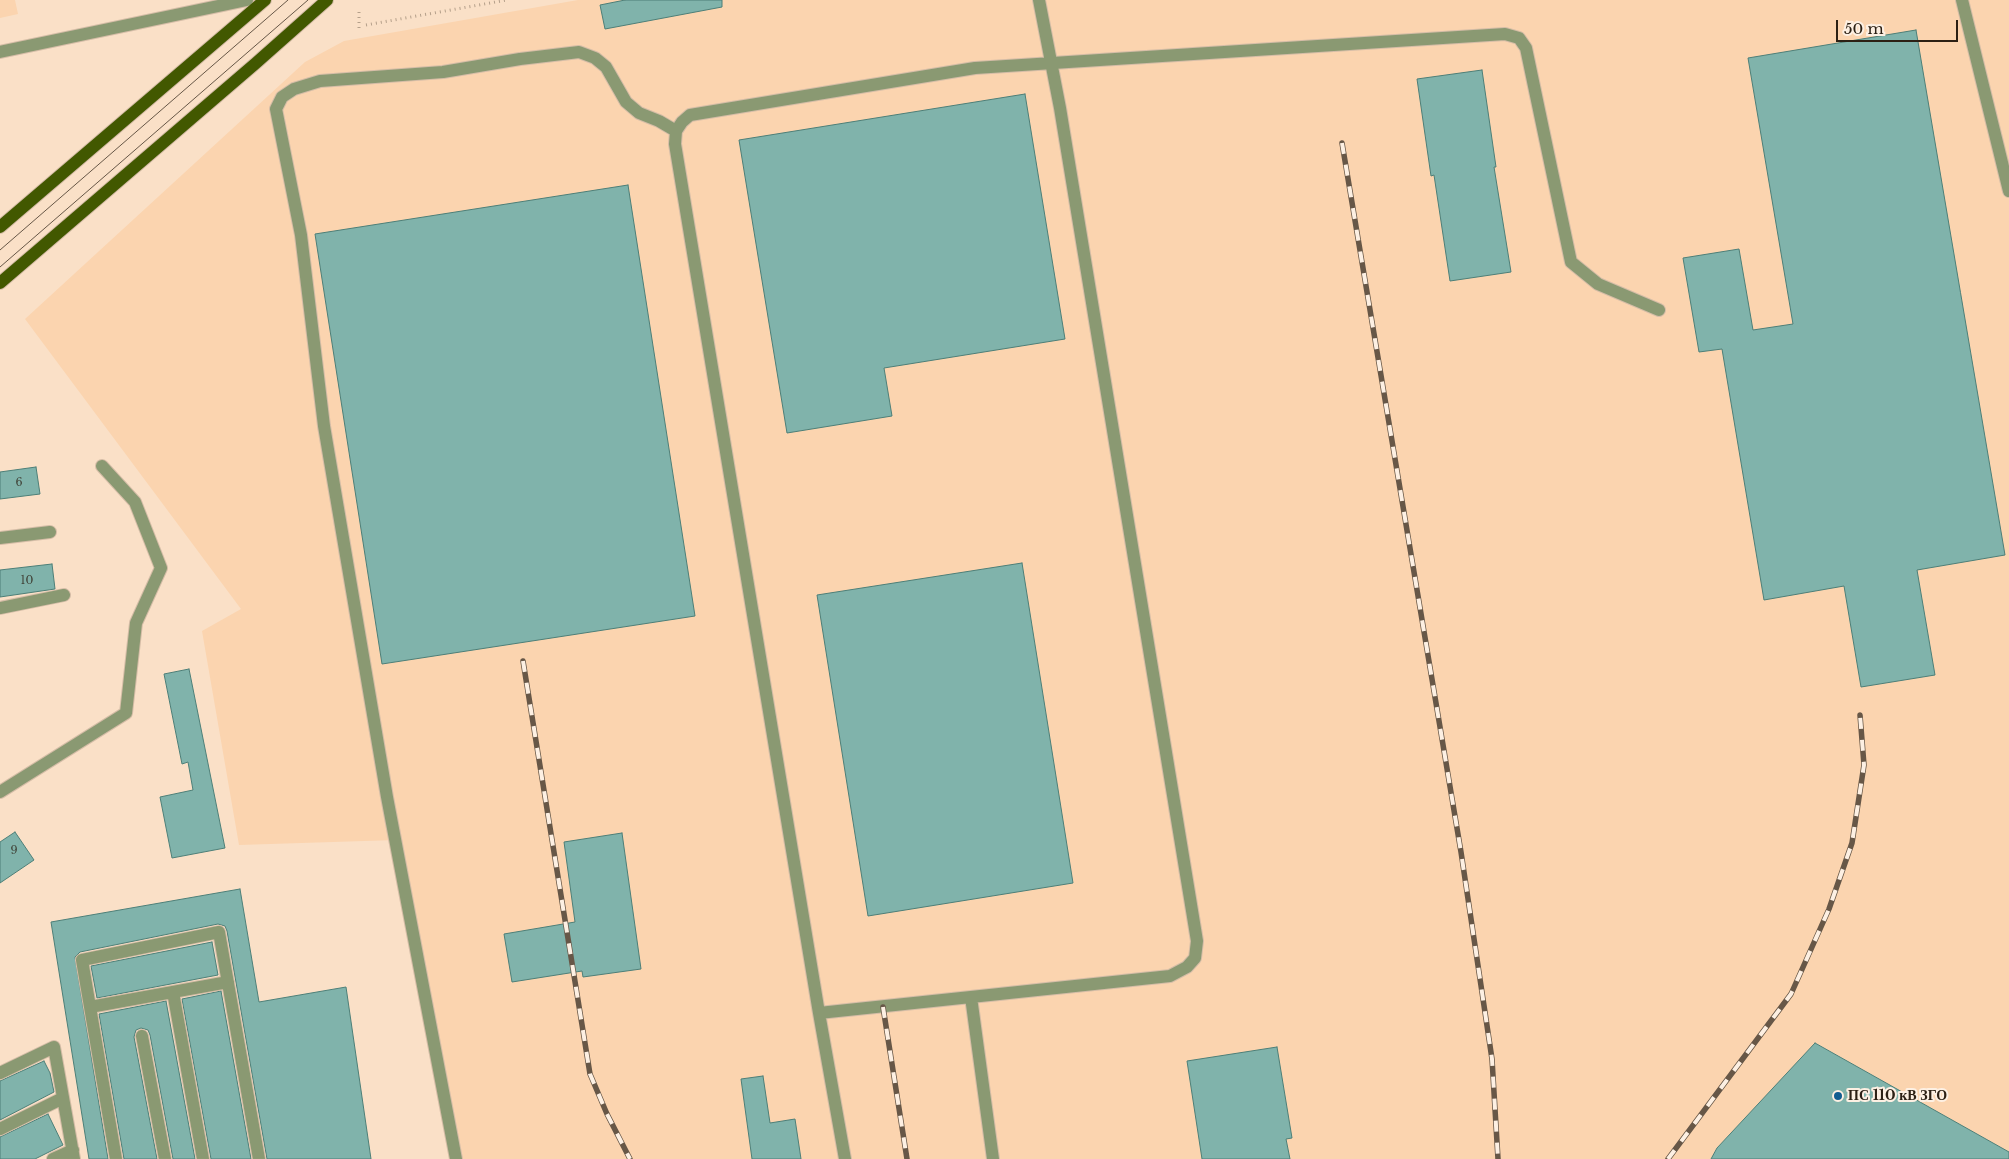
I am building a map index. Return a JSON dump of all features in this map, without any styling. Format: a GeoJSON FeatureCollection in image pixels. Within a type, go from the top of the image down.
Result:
{"type":"FeatureCollection","features":[{"type":"Feature","properties":{"kind":"main road"},"geometry":{"type":"LineString","coordinates":[[0,227],[5,218],[265,0]]}},
{"type":"Feature","properties":{"kind":"main road"},"geometry":{"type":"LineString","coordinates":[[0,283],[249,70],[327,0]]}},
{"type":"Feature","properties":{"kind":"street"},"geometry":{"type":"LineString","coordinates":[[0,52],[247,0]]}},
{"type":"Feature","properties":{"kind":"street"},"geometry":{"type":"LineString","coordinates":[[819,1014],[1170,976],[1188,967],[1195,958],[1197,941],[1039,0]]}},
{"type":"Feature","properties":{"kind":"street"},"geometry":{"type":"LineString","coordinates":[[1962,0],[2009,190]]}},
{"type":"Feature","properties":{"kind":"street"},"geometry":{"type":"LineString","coordinates":[[845,1159],[819,1014],[675,144],[676,131],[682,122],[690,115],[974,68],[1505,34],[1519,38],[1526,48],[1571,262],[1598,284],[1659,310]]}},
{"type":"Feature","properties":{"kind":"street"},"geometry":{"type":"LineString","coordinates":[[456,1159],[385,787],[324,426],[301,235],[276,109],[282,97],[294,89],[320,81],[443,72],[520,59],[578,52],[595,58],[606,67],[626,102],[639,113],[659,121],[676,131]]}},
{"type":"Feature","properties":{"kind":"street"},"geometry":{"type":"LineString","coordinates":[[0,791],[126,713],[136,623],[161,568],[135,502],[102,466]]}},
{"type":"Feature","properties":{"kind":"street"},"geometry":{"type":"LineString","coordinates":[[0,538],[50,532]]}},
{"type":"Feature","properties":{"kind":"street"},"geometry":{"type":"LineString","coordinates":[[0,608],[64,596]]}},
{"type":"Feature","properties":{"kind":"street"},"geometry":{"type":"LineString","coordinates":[[116,1159],[82,960],[219,932],[259,1159]]}},
{"type":"Feature","properties":{"kind":"street"},"geometry":{"type":"LineString","coordinates":[[90,1007],[228,982]]}},
{"type":"Feature","properties":{"kind":"street"},"geometry":{"type":"LineString","coordinates":[[173,992],[203,1159]]}},
{"type":"Feature","properties":{"kind":"street"},"geometry":{"type":"LineString","coordinates":[[971,997],[993,1159]]}},
{"type":"Feature","properties":{"kind":"street"},"geometry":{"type":"LineString","coordinates":[[142,1036],[165,1159]]}},
{"type":"Feature","properties":{"kind":"street"},"geometry":{"type":"LineString","coordinates":[[0,1073],[54,1048],[73,1154],[53,1159]]}},
{"type":"Feature","properties":{"kind":"street"},"geometry":{"type":"LineString","coordinates":[[0,1129],[63,1098]]}},
{"type":"Feature","properties":{"kind":"path"},"geometry":{"type":"LineString","coordinates":[[366,25],[507,0]]}},
{"type":"Feature","properties":{"kind":"path"},"geometry":{"type":"LineString","coordinates":[[359,28],[360,9]]}},
{"type":"Feature","properties":{"kind":"shaded area"},"geometry":{"type":"Polygon","coordinates":[[[0,0],[15,0],[18,14],[0,18],[0,0]]]}},
{"type":"Feature","properties":{"kind":"shaded area"},"geometry":{"type":"Polygon","coordinates":[[[578,0],[2009,0],[2009,1152],[1816,1043],[1717,1148],[1711,1159],[450,1159],[396,840],[239,845],[202,631],[241,609],[25,319],[305,62],[344,41],[578,0]]]}},
{"type":"Feature","properties":{"kind":"building"},"geometry":{"type":"Polygon","coordinates":[[[625,0],[722,0],[722,7],[605,29],[600,5],[625,0]]]}},
{"type":"Feature","properties":{"kind":"building"},"geometry":{"type":"Polygon","coordinates":[[[1916,30],[2005,555],[1917,570],[1935,675],[1861,687],[1844,586],[1764,600],[1722,349],[1699,352],[1683,258],[1739,249],[1753,330],[1793,324],[1748,58],[1916,30]]]}},
{"type":"Feature","properties":{"kind":"building"},"geometry":{"type":"Polygon","coordinates":[[[1482,70],[1496,167],[1494,167],[1511,272],[1450,281],[1434,175],[1431,176],[1417,79],[1482,70]]]}},
{"type":"Feature","properties":{"kind":"building"},"geometry":{"type":"Polygon","coordinates":[[[1025,94],[1065,339],[884,368],[892,416],[787,433],[739,140],[1025,94]]]}},
{"type":"Feature","properties":{"kind":"building"},"geometry":{"type":"Polygon","coordinates":[[[628,185],[695,616],[382,664],[315,234],[628,185]]]}},
{"type":"Feature","properties":{"kind":"building"},"geometry":{"type":"Polygon","coordinates":[[[36,467],[40,494],[0,499],[0,472],[36,467]]]}},
{"type":"Feature","properties":{"kind":"building"},"geometry":{"type":"Polygon","coordinates":[[[1022,563],[1073,883],[868,916],[817,595],[1022,563]]]}},
{"type":"Feature","properties":{"kind":"building"},"geometry":{"type":"Polygon","coordinates":[[[52,564],[55,589],[0,597],[0,570],[52,564]]]}},
{"type":"Feature","properties":{"kind":"building"},"geometry":{"type":"Polygon","coordinates":[[[189,669],[225,848],[172,858],[160,797],[193,790],[188,762],[182,764],[164,674],[189,669]]]}},
{"type":"Feature","properties":{"kind":"building"},"geometry":{"type":"Polygon","coordinates":[[[15,832],[34,860],[0,883],[0,842],[15,832]]]}},
{"type":"Feature","properties":{"kind":"building"},"geometry":{"type":"Polygon","coordinates":[[[622,833],[641,969],[583,977],[582,971],[512,982],[504,934],[575,922],[564,842],[622,833]]]}},
{"type":"Feature","properties":{"kind":"building"},"geometry":{"type":"Polygon","coordinates":[[[240,889],[259,1002],[346,987],[371,1159],[267,1159],[227,931],[225,926],[218,924],[80,952],[75,957],[108,1159],[89,1159],[51,922],[240,889]]]}},
{"type":"Feature","properties":{"kind":"building"},"geometry":{"type":"Polygon","coordinates":[[[212,942],[218,975],[97,998],[91,966],[212,942]]]}},
{"type":"Feature","properties":{"kind":"building"},"geometry":{"type":"Polygon","coordinates":[[[221,991],[251,1159],[211,1159],[182,999],[221,991]]]}},
{"type":"Feature","properties":{"kind":"building"},"geometry":{"type":"Polygon","coordinates":[[[166,1001],[195,1159],[173,1159],[150,1035],[148,1030],[141,1028],[136,1030],[134,1037],[157,1159],[124,1159],[99,1014],[166,1001]]]}},
{"type":"Feature","properties":{"kind":"building","name":"ПС 110 кВ ЗГО"},"geometry":{"type":"Polygon","coordinates":[[[1815,1043],[2009,1152],[2009,1159],[1711,1159],[1717,1148],[1815,1043]]]}},
{"type":"Feature","properties":{"kind":"building"},"geometry":{"type":"Polygon","coordinates":[[[1277,1047],[1292,1138],[1286,1139],[1290,1159],[1202,1159],[1187,1061],[1277,1047]]]}},
{"type":"Feature","properties":{"kind":"building"},"geometry":{"type":"Polygon","coordinates":[[[44,1061],[50,1073],[54,1092],[0,1120],[0,1081],[44,1061]]]}},
{"type":"Feature","properties":{"kind":"building"},"geometry":{"type":"Polygon","coordinates":[[[763,1076],[770,1123],[795,1119],[801,1159],[752,1159],[741,1079],[763,1076]]]}},
{"type":"Feature","properties":{"kind":"building"},"geometry":{"type":"Polygon","coordinates":[[[48,1114],[63,1145],[35,1159],[0,1159],[0,1137],[48,1114]]]}},
{"type":"Feature","properties":{"kind":"tram line"},"geometry":{"type":"LineString","coordinates":[[0,250],[288,0]]}},
{"type":"Feature","properties":{"kind":"tram line"},"geometry":{"type":"LineString","coordinates":[[0,267],[308,0]]}},
{"type":"Feature","properties":{"kind":"railway"},"geometry":{"type":"LineString","coordinates":[[1342,143],[1461,852],[1492,1059],[1498,1159]]}},
{"type":"Feature","properties":{"kind":"railway"},"geometry":{"type":"LineString","coordinates":[[523,661],[590,1074],[607,1114],[630,1159]]}},
{"type":"Feature","properties":{"kind":"railway"},"geometry":{"type":"LineString","coordinates":[[1668,1159],[1791,994],[1829,909],[1852,843],[1864,765],[1860,715]]}},
{"type":"Feature","properties":{"kind":"railway"},"geometry":{"type":"LineString","coordinates":[[883,1007],[907,1159]]}},
{"type":"Feature","properties":{"kind":"place","name":"ПС 110 кВ ЗГО"},"geometry":{"type":"Point","coordinates":[1838,1096]}}]}
